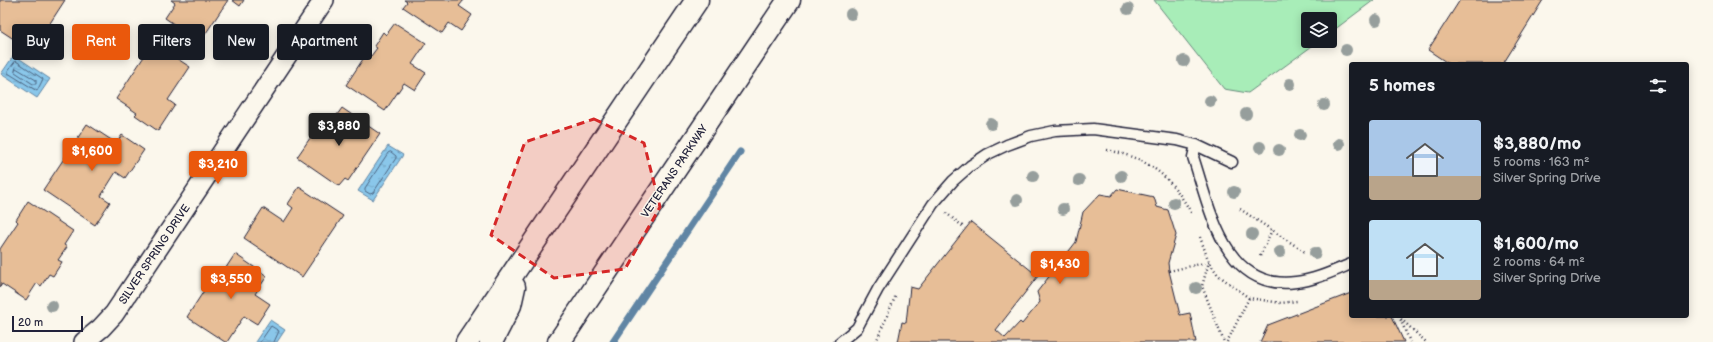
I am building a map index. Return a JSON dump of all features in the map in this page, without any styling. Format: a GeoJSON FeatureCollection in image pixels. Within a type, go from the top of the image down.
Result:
{"type":"FeatureCollection","features":[{"type":"Feature","properties":{"kind":"highway"},"geometry":{"type":"LineString","coordinates":[[467,342],[697,0]]}},
{"type":"Feature","properties":{"kind":"highway","name":"VETERANS PARKWAY"},"geometry":{"type":"LineString","coordinates":[[559,342],[789,0]]}},
{"type":"Feature","properties":{"kind":"highway"},"geometry":{"type":"LineString","coordinates":[[492,342],[510,305],[520,265]]}},
{"type":"Feature","properties":{"kind":"street","name":"SILVER SPRING DRIVE"},"geometry":{"type":"LineString","coordinates":[[84,342],[101,328],[121,304],[324,0]]}},
{"type":"Feature","properties":{"kind":"lane"},"geometry":{"type":"LineString","coordinates":[[840,342],[857,328],[878,290],[933,204],[958,176],[970,166],[988,154],[1007,145],[1031,136],[1054,131],[1093,129],[1166,138],[1196,145],[1232,162]]}},
{"type":"Feature","properties":{"kind":"lane"},"geometry":{"type":"LineString","coordinates":[[1196,145],[1193,157],[1220,236],[1230,254],[1238,264],[1248,272],[1262,279],[1279,282],[1296,282],[1349,265]]}},
{"type":"Feature","properties":{"kind":"path"},"geometry":{"type":"LineString","coordinates":[[1101,149],[1125,154],[1158,171],[1177,190],[1194,220]]}},
{"type":"Feature","properties":{"kind":"path"},"geometry":{"type":"LineString","coordinates":[[944,220],[952,209]]}},
{"type":"Feature","properties":{"kind":"path"},"geometry":{"type":"LineString","coordinates":[[1240,209],[1305,252]]}},
{"type":"Feature","properties":{"kind":"path"},"geometry":{"type":"LineString","coordinates":[[948,214],[965,228]]}},
{"type":"Feature","properties":{"kind":"path"},"geometry":{"type":"LineString","coordinates":[[1260,256],[1272,230]]}},
{"type":"Feature","properties":{"kind":"path"},"geometry":{"type":"LineString","coordinates":[[1198,232],[1210,262],[1218,275],[1249,298],[1282,303],[1301,300]]}},
{"type":"Feature","properties":{"kind":"path"},"geometry":{"type":"LineString","coordinates":[[1169,271],[1210,262]]}},
{"type":"Feature","properties":{"kind":"path"},"geometry":{"type":"LineString","coordinates":[[1210,262],[1202,286],[1224,342]]}},
{"type":"Feature","properties":{"kind":"path"},"geometry":{"type":"LineString","coordinates":[[876,342],[899,288]]}},
{"type":"Feature","properties":{"kind":"path"},"geometry":{"type":"LineString","coordinates":[[1227,342],[1249,298]]}},
{"type":"Feature","properties":{"kind":"path"},"geometry":{"type":"LineString","coordinates":[[1400,318],[1410,342]]}},
{"type":"Feature","properties":{"kind":"path"},"geometry":{"type":"LineString","coordinates":[[1401,318],[1426,342]]}},
{"type":"Feature","properties":{"kind":"highlighted area"},"geometry":{"type":"Polygon","coordinates":[[[594,119],[644,143],[660,207],[625,269],[554,278],[491,235],[525,142],[594,119]]]}},
{"type":"Feature","properties":{"kind":"green space"},"geometry":{"type":"Polygon","coordinates":[[[1154,0],[1374,0],[1337,28],[1337,12],[1301,12],[1301,48],[1309,48],[1248,93],[1224,89],[1154,0]]]}},
{"type":"Feature","properties":{"kind":"water"},"geometry":{"type":"Polygon","coordinates":[[[12,58],[12,60],[22,60],[50,79],[37,98],[1,74],[12,58]]]}},
{"type":"Feature","properties":{"kind":"water"},"geometry":{"type":"Polygon","coordinates":[[[388,146],[403,155],[373,200],[358,191],[388,146]]]}},
{"type":"Feature","properties":{"kind":"water"},"geometry":{"type":"Polygon","coordinates":[[[270,320],[285,330],[277,342],[255,342],[270,320]]]}},
{"type":"Feature","properties":{"kind":"building"},"geometry":{"type":"Polygon","coordinates":[[[0,0],[65,0],[49,24],[12,24],[12,38],[0,30],[0,0]]]}},
{"type":"Feature","properties":{"kind":"building"},"geometry":{"type":"Polygon","coordinates":[[[171,0],[228,0],[205,34],[205,24],[174,24],[165,18],[175,3],[171,0]]]}},
{"type":"Feature","properties":{"kind":"building"},"geometry":{"type":"Polygon","coordinates":[[[232,0],[244,0],[240,6],[232,0]]]}},
{"type":"Feature","properties":{"kind":"building"},"geometry":{"type":"Polygon","coordinates":[[[404,0],[464,0],[459,6],[472,15],[461,31],[449,23],[442,33],[403,7],[407,2],[404,0]]]}},
{"type":"Feature","properties":{"kind":"building"},"geometry":{"type":"Polygon","coordinates":[[[1460,0],[1543,0],[1504,62],[1446,62],[1428,50],[1460,0]]]}},
{"type":"Feature","properties":{"kind":"building"},"geometry":{"type":"Polygon","coordinates":[[[395,23],[426,43],[412,64],[426,73],[415,90],[404,83],[385,111],[346,85],[362,60],[372,60],[372,55],[377,48],[374,46],[383,32],[386,35],[395,23]]]}},
{"type":"Feature","properties":{"kind":"building"},"geometry":{"type":"Polygon","coordinates":[[[142,60],[179,60],[190,67],[168,100],[175,105],[158,131],[135,115],[137,113],[116,99],[142,60]]]}},
{"type":"Feature","properties":{"kind":"building"},"geometry":{"type":"Polygon","coordinates":[[[342,108],[380,134],[348,181],[345,179],[339,186],[297,157],[317,128],[324,133],[342,108]]]}},
{"type":"Feature","properties":{"kind":"building"},"geometry":{"type":"Polygon","coordinates":[[[87,124],[116,143],[122,135],[144,150],[125,178],[116,172],[101,196],[110,202],[95,225],[43,190],[87,124]]]}},
{"type":"Feature","properties":{"kind":"building"},"geometry":{"type":"Polygon","coordinates":[[[299,187],[343,216],[302,277],[244,238],[263,208],[284,222],[293,208],[288,204],[299,187]]]}},
{"type":"Feature","properties":{"kind":"building"},"geometry":{"type":"Polygon","coordinates":[[[1117,189],[1154,197],[1157,207],[1168,210],[1176,235],[1168,263],[1169,271],[1180,315],[1190,313],[1196,342],[898,342],[902,322],[906,323],[910,287],[918,289],[971,222],[1038,276],[996,330],[1005,338],[1020,322],[1022,324],[1040,302],[1037,292],[1076,242],[1083,212],[1100,194],[1111,196],[1117,189]]]}},
{"type":"Feature","properties":{"kind":"building"},"geometry":{"type":"Polygon","coordinates":[[[28,201],[73,231],[64,245],[67,247],[58,260],[62,262],[53,276],[49,274],[41,286],[37,283],[26,300],[2,284],[0,287],[0,249],[18,222],[16,220],[28,201]]]}},
{"type":"Feature","properties":{"kind":"building"},"geometry":{"type":"Polygon","coordinates":[[[235,254],[267,276],[255,294],[270,304],[257,324],[244,316],[227,342],[225,342],[187,317],[207,286],[212,289],[235,254]]]}},
{"type":"Feature","properties":{"kind":"building"},"geometry":{"type":"Polygon","coordinates":[[[1349,294],[1349,318],[1393,318],[1404,342],[1260,342],[1268,325],[1349,294]]]}},
{"type":"Feature","properties":{"kind":"waterway"},"geometry":{"type":"LineString","coordinates":[[613,342],[740,152]]}}]}
